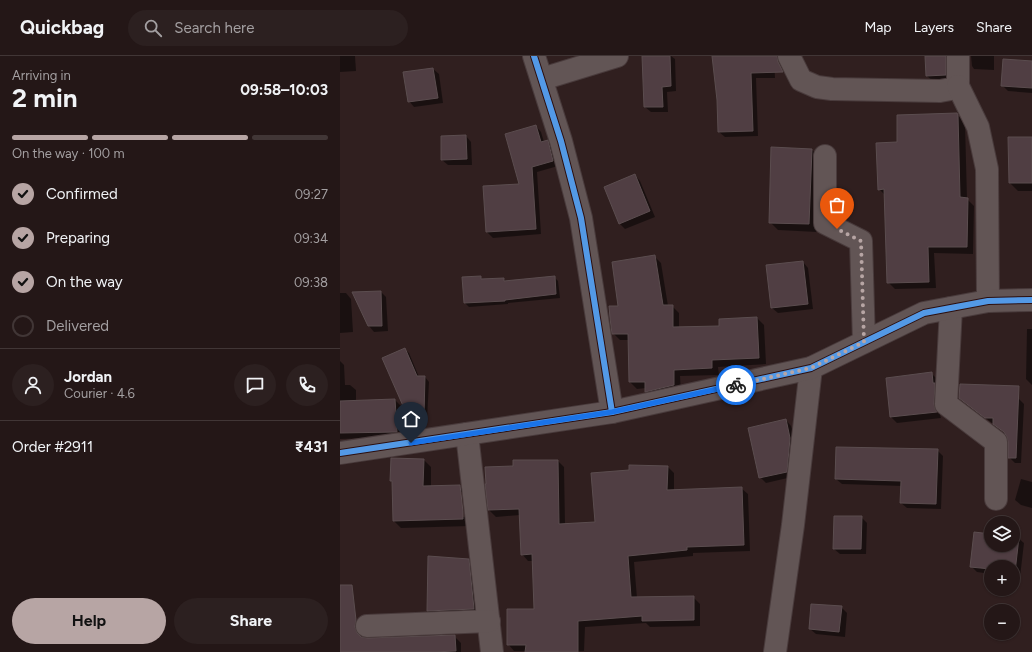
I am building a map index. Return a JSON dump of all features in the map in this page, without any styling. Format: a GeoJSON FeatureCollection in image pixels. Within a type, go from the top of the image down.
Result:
{"type":"FeatureCollection","features":[{"type":"Feature","properties":{"kind":"street"},"geometry":{"type":"LineString","coordinates":[[534,56],[561,141],[581,218],[612,412]]}},
{"type":"Feature","properties":{"kind":"street"},"geometry":{"type":"LineString","coordinates":[[542,79],[617,56]]}},
{"type":"Feature","properties":{"kind":"street"},"geometry":{"type":"LineString","coordinates":[[789,56],[801,80],[817,87],[832,89],[940,91],[958,86]]}},
{"type":"Feature","properties":{"kind":"street"},"geometry":{"type":"LineString","coordinates":[[958,56],[958,86],[978,127],[987,169],[988,301]]}},
{"type":"Feature","properties":{"kind":"street"},"geometry":{"type":"LineString","coordinates":[[825,156],[825,223],[861,241],[864,342]]}},
{"type":"Feature","properties":{"kind":"street"},"geometry":{"type":"LineString","coordinates":[[340,453],[612,412],[811,368],[924,312],[988,301],[1032,300]]}},
{"type":"Feature","properties":{"kind":"street"},"geometry":{"type":"LineString","coordinates":[[951,308],[946,404],[996,442],[996,499]]}},
{"type":"Feature","properties":{"kind":"street"},"geometry":{"type":"LineString","coordinates":[[777,651],[811,368]]}},
{"type":"Feature","properties":{"kind":"street"},"geometry":{"type":"LineString","coordinates":[[467,434],[492,652]]}},
{"type":"Feature","properties":{"kind":"street"},"geometry":{"type":"LineString","coordinates":[[367,626],[489,621]]}},
{"type":"Feature","properties":{"kind":"building"},"geometry":{"type":"Polygon","coordinates":[[[642,56],[670,56],[671,86],[662,87],[663,107],[644,107],[642,56]]]}},
{"type":"Feature","properties":{"kind":"building"},"geometry":{"type":"Polygon","coordinates":[[[712,56],[777,56],[783,72],[751,73],[753,131],[718,132],[717,100],[712,56]]]}},
{"type":"Feature","properties":{"kind":"building"},"geometry":{"type":"Polygon","coordinates":[[[925,56],[946,56],[946,75],[926,76],[925,56]]]}},
{"type":"Feature","properties":{"kind":"building"},"geometry":{"type":"Polygon","coordinates":[[[1003,59],[1032,61],[1032,88],[1001,86],[1003,59]]]}},
{"type":"Feature","properties":{"kind":"building"},"geometry":{"type":"Polygon","coordinates":[[[433,68],[438,98],[408,102],[403,72],[433,68]]]}},
{"type":"Feature","properties":{"kind":"building"},"geometry":{"type":"Polygon","coordinates":[[[957,113],[960,197],[968,198],[967,247],[928,247],[929,282],[887,283],[884,189],[878,190],[876,143],[897,142],[897,115],[957,113]]]}},
{"type":"Feature","properties":{"kind":"building"},"geometry":{"type":"Polygon","coordinates":[[[536,125],[541,142],[548,140],[553,161],[532,167],[536,229],[486,232],[483,186],[519,184],[505,134],[536,125]]]}},
{"type":"Feature","properties":{"kind":"building"},"geometry":{"type":"Polygon","coordinates":[[[466,135],[467,159],[441,160],[441,136],[466,135]]]}},
{"type":"Feature","properties":{"kind":"building"},"geometry":{"type":"Polygon","coordinates":[[[1008,137],[1032,137],[1032,183],[1009,183],[1008,137]]]}},
{"type":"Feature","properties":{"kind":"building"},"geometry":{"type":"Polygon","coordinates":[[[771,147],[812,149],[809,224],[769,223],[771,147]]]}},
{"type":"Feature","properties":{"kind":"building"},"geometry":{"type":"Polygon","coordinates":[[[635,174],[650,211],[619,224],[604,187],[635,174]]]}},
{"type":"Feature","properties":{"kind":"building"},"geometry":{"type":"Polygon","coordinates":[[[655,255],[663,305],[673,305],[673,327],[719,326],[719,319],[757,317],[759,358],[712,360],[712,368],[674,370],[674,385],[645,392],[645,382],[629,382],[628,334],[612,334],[609,306],[618,306],[612,262],[655,255]]]}},
{"type":"Feature","properties":{"kind":"building"},"geometry":{"type":"Polygon","coordinates":[[[803,261],[808,304],[771,308],[766,265],[803,261]]]}},
{"type":"Feature","properties":{"kind":"building"},"geometry":{"type":"Polygon","coordinates":[[[481,276],[481,279],[504,278],[504,281],[555,276],[556,294],[505,301],[464,303],[462,277],[481,276]]]}},
{"type":"Feature","properties":{"kind":"building"},"geometry":{"type":"Polygon","coordinates":[[[381,291],[382,326],[368,326],[352,292],[381,291]]]}},
{"type":"Feature","properties":{"kind":"building"},"geometry":{"type":"Polygon","coordinates":[[[405,348],[417,376],[425,376],[424,415],[407,415],[382,358],[405,348]]]}},
{"type":"Feature","properties":{"kind":"building"},"geometry":{"type":"Polygon","coordinates":[[[932,372],[933,383],[935,383],[934,404],[937,412],[890,417],[886,378],[932,372]]]}},
{"type":"Feature","properties":{"kind":"building"},"geometry":{"type":"Polygon","coordinates":[[[960,384],[1019,386],[1016,458],[1008,458],[1007,437],[1004,432],[993,424],[993,418],[985,418],[959,398],[960,384]]]}},
{"type":"Feature","properties":{"kind":"building"},"geometry":{"type":"Polygon","coordinates":[[[395,399],[397,432],[340,433],[340,401],[395,399]]]}},
{"type":"Feature","properties":{"kind":"building"},"geometry":{"type":"Polygon","coordinates":[[[786,419],[790,438],[787,472],[759,478],[748,428],[786,419]]]}},
{"type":"Feature","properties":{"kind":"building"},"geometry":{"type":"Polygon","coordinates":[[[836,447],[938,449],[936,504],[900,503],[901,481],[835,479],[836,447]]]}},
{"type":"Feature","properties":{"kind":"building"},"geometry":{"type":"Polygon","coordinates":[[[391,458],[424,459],[423,486],[460,485],[463,519],[393,521],[392,481],[390,481],[391,458]]]}},
{"type":"Feature","properties":{"kind":"building"},"geometry":{"type":"Polygon","coordinates":[[[513,460],[558,460],[559,524],[595,522],[591,473],[629,470],[629,465],[668,466],[667,490],[742,487],[744,545],[687,547],[687,550],[628,556],[631,597],[694,596],[694,620],[642,621],[642,616],[578,621],[578,652],[525,652],[526,645],[507,645],[507,609],[534,609],[532,554],[521,555],[519,509],[488,510],[485,484],[485,467],[513,466],[513,460]]]}},
{"type":"Feature","properties":{"kind":"building"},"geometry":{"type":"Polygon","coordinates":[[[834,516],[862,516],[861,549],[833,549],[834,516]]]}},
{"type":"Feature","properties":{"kind":"building"},"geometry":{"type":"Polygon","coordinates":[[[974,532],[984,533],[984,552],[1017,552],[1016,560],[984,560],[984,568],[970,567],[974,532]]]}},
{"type":"Feature","properties":{"kind":"building"},"geometry":{"type":"Polygon","coordinates":[[[428,556],[469,559],[474,609],[427,611],[428,556]]]}},
{"type":"Feature","properties":{"kind":"building"},"geometry":{"type":"Polygon","coordinates":[[[340,585],[352,585],[356,620],[355,627],[357,633],[361,637],[455,635],[456,651],[340,652],[340,585]]]}},
{"type":"Feature","properties":{"kind":"building"},"geometry":{"type":"Polygon","coordinates":[[[811,604],[842,606],[839,632],[809,629],[811,604]]]}},
{"type":"Feature","properties":{"kind":"cycle path"},"geometry":{"type":"LineString","coordinates":[[534,56],[561,141],[581,218],[612,412]]}},
{"type":"Feature","properties":{"kind":"cycle path"},"geometry":{"type":"LineString","coordinates":[[340,453],[612,412],[811,368],[924,313],[988,301],[1032,300]]}},
{"type":"Feature","properties":{"kind":"way so far"},"geometry":{"type":"LineString","coordinates":[[736,385],[811,368],[864,342],[861,241],[837,229]]}},
{"type":"Feature","properties":{"kind":"route"},"geometry":{"type":"LineString","coordinates":[[411,443],[612,412],[736,385]]}}]}
